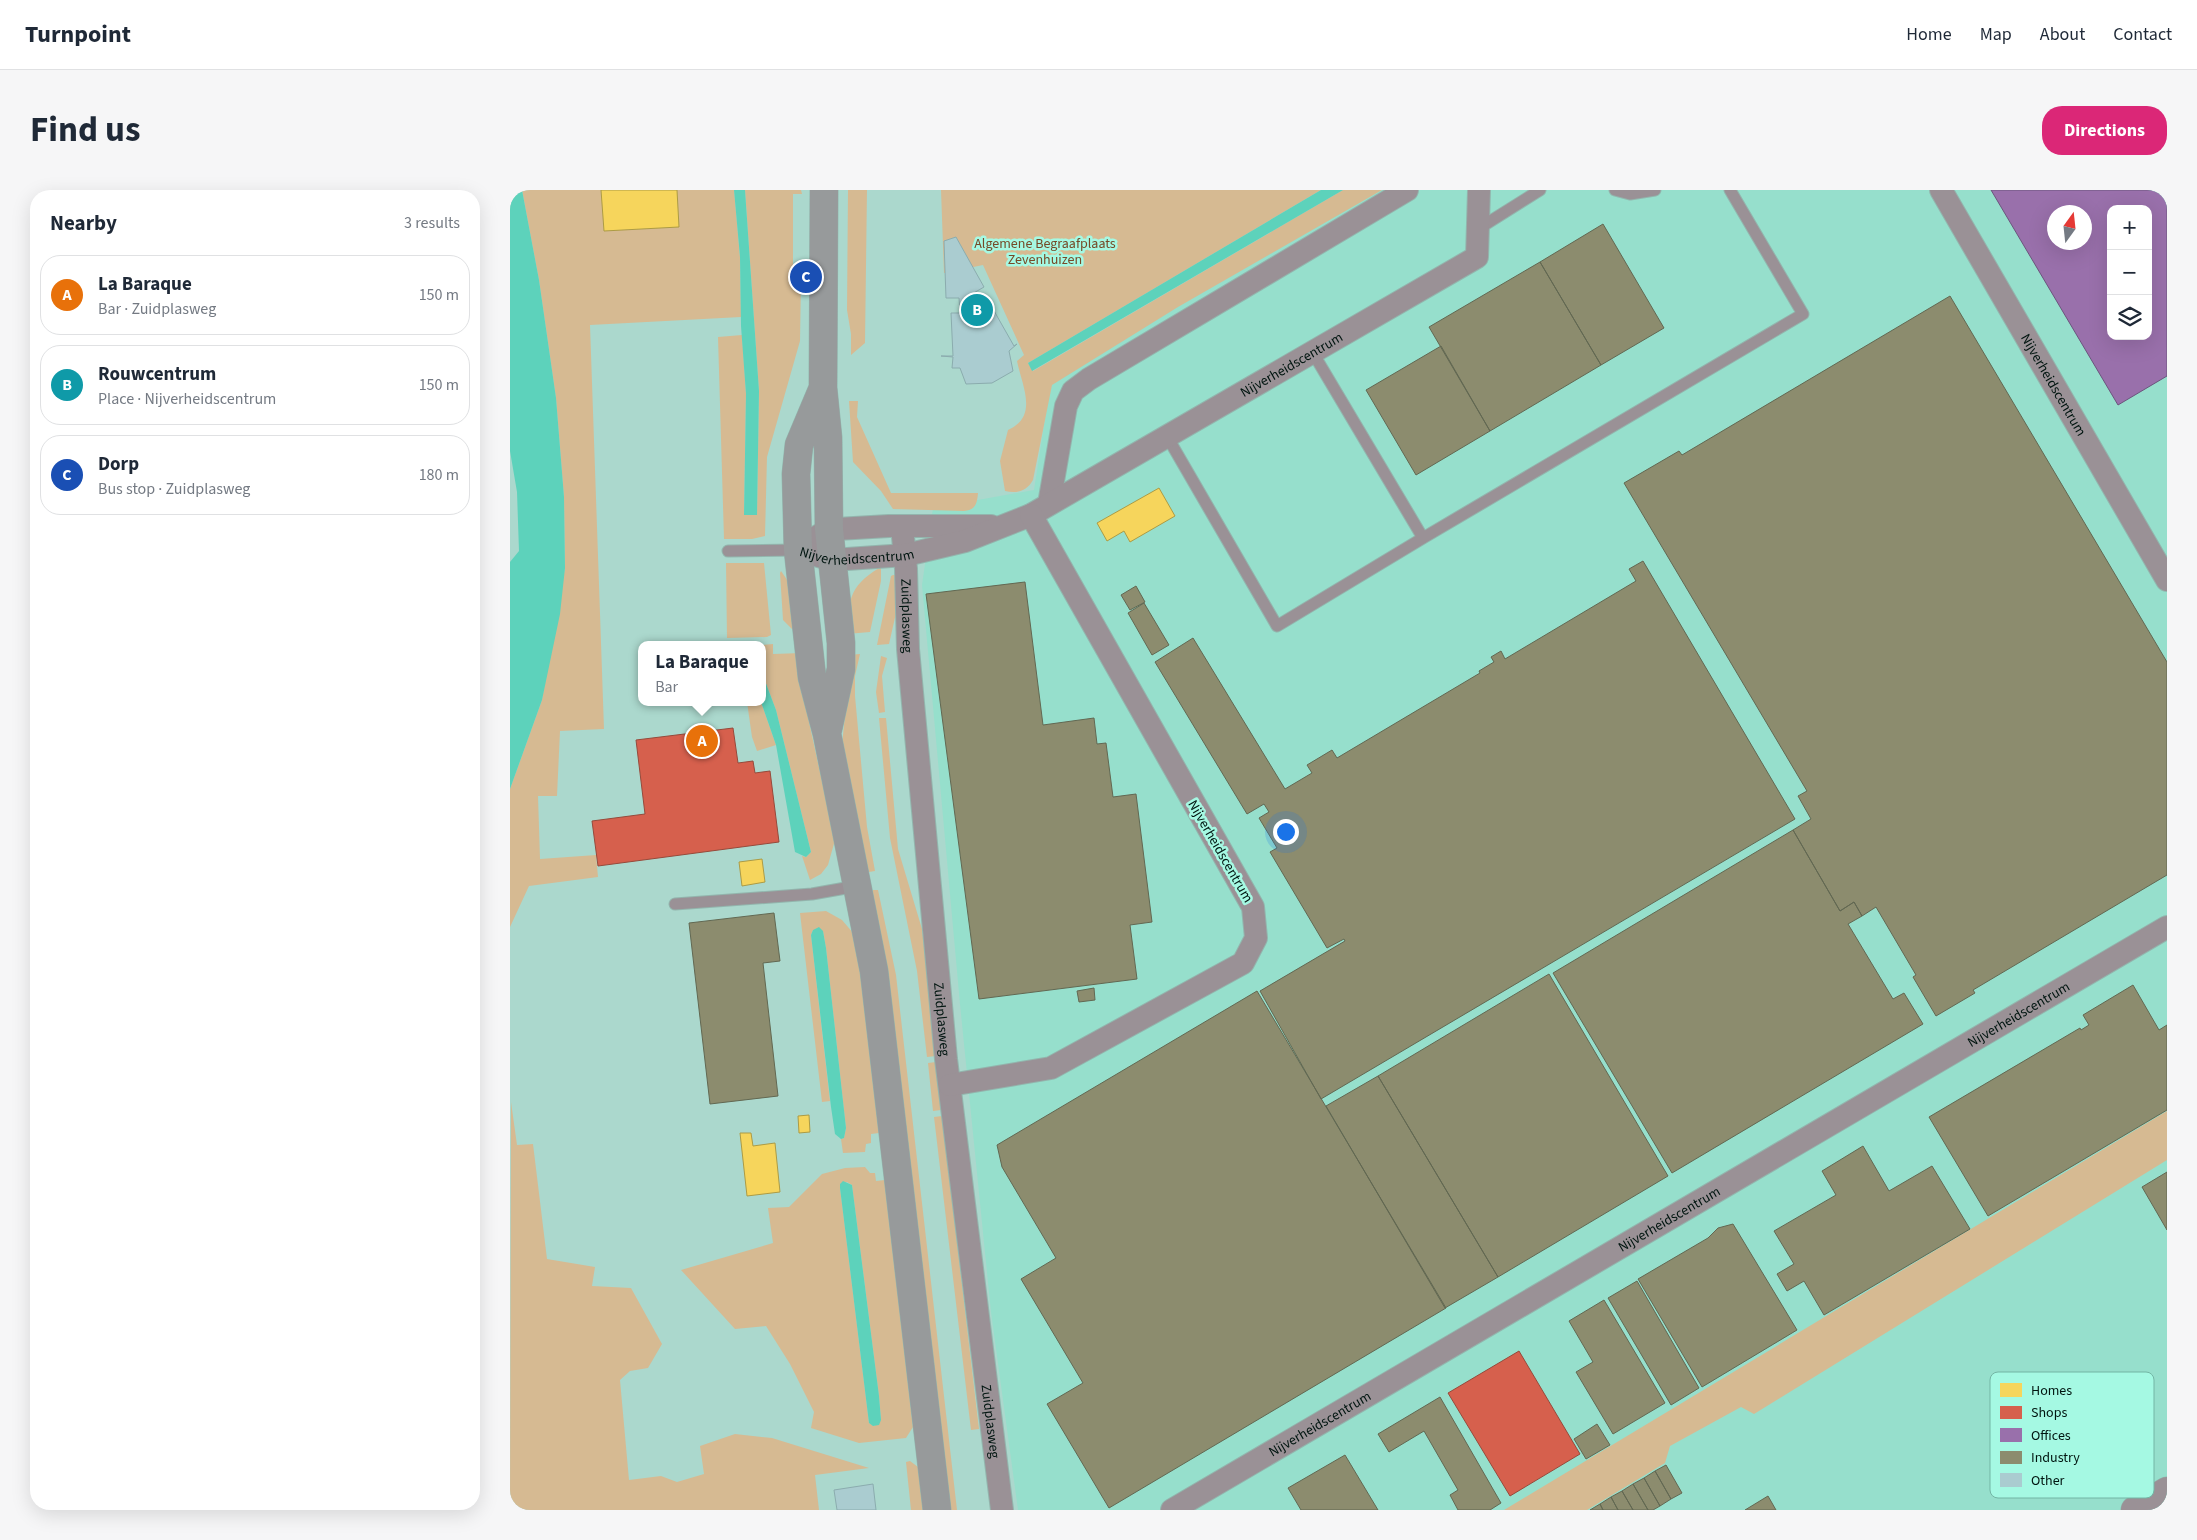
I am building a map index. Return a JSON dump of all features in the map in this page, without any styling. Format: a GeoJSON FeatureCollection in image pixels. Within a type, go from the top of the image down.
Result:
{"type":"FeatureCollection","features":[{"type":"Feature","properties":{"kind":"main road"},"geometry":{"type":"LineString","coordinates":[[824,190],[823,388],[828,438],[829,530],[841,643],[841,669],[827,734]]}},
{"type":"Feature","properties":{"kind":"main road"},"geometry":{"type":"LineString","coordinates":[[823,388],[799,445],[796,474],[798,550],[812,677],[827,734],[874,971],[936,1510]]}},
{"type":"Feature","properties":{"kind":"street"},"geometry":{"type":"LineString","coordinates":[[1040,510],[1066,406],[1073,391],[1098,374],[1407,190]]}},
{"type":"Feature","properties":{"kind":"street","name":"Nijverheidscentrum"},"geometry":{"type":"LineString","coordinates":[[798,550],[832,560],[906,555],[965,540],[1004,527],[1040,510],[1168,438],[1477,257],[1479,190]]}},
{"type":"Feature","properties":{"kind":"street","name":"Nijverheidscentrum"},"geometry":{"type":"LineString","coordinates":[[1940,190],[2167,580]]}},
{"type":"Feature","properties":{"kind":"street","name":"Nijverheidscentrum"},"geometry":{"type":"LineString","coordinates":[[950,1085],[1051,1068],[1243,963],[1256,938],[1253,907],[1040,510]]}},
{"type":"Feature","properties":{"kind":"street","name":"Nijverheidscentrum"},"geometry":{"type":"LineString","coordinates":[[798,550],[829,530],[902,526],[1004,527]]}},
{"type":"Feature","properties":{"kind":"street","name":"Zuidplasweg"},"geometry":{"type":"LineString","coordinates":[[902,526],[906,555],[908,649],[946,1058],[1002,1510]]}},
{"type":"Feature","properties":{"kind":"street","name":"Nijverheidscentrum"},"geometry":{"type":"LineString","coordinates":[[1172,1510],[2167,927]]}},
{"type":"Feature","properties":{"kind":"street"},"geometry":{"type":"LineString","coordinates":[[2135,1510],[2167,1491]]}},
{"type":"Feature","properties":{"kind":"lane"},"geometry":{"type":"LineString","coordinates":[[1478,229],[1540,190]]}},
{"type":"Feature","properties":{"kind":"lane"},"geometry":{"type":"LineString","coordinates":[[1615,190],[1630,194],[1655,190]]}},
{"type":"Feature","properties":{"kind":"lane"},"geometry":{"type":"LineString","coordinates":[[1168,438],[1277,626],[1803,314],[1730,190]]}},
{"type":"Feature","properties":{"kind":"lane"},"geometry":{"type":"LineString","coordinates":[[1313,353],[1423,538]]}},
{"type":"Feature","properties":{"kind":"lane"},"geometry":{"type":"LineString","coordinates":[[728,551],[798,550]]}},
{"type":"Feature","properties":{"kind":"lane"},"geometry":{"type":"LineString","coordinates":[[675,904],[812,894],[857,886]]}},
{"type":"Feature","properties":{"kind":"shaded area"},"geometry":{"type":"Polygon","coordinates":[[[510,190],[522,190],[539,280],[556,398],[564,497],[565,568],[560,614],[542,700],[510,789],[510,562],[519,551],[517,492],[510,451],[510,190]]]}},
{"type":"Feature","properties":{"kind":"shaded area"},"geometry":{"type":"Polygon","coordinates":[[[734,190],[745,190],[759,391],[757,515],[744,515],[746,394],[741,326],[740,257],[734,190]]]}},
{"type":"Feature","properties":{"kind":"shaded area"},"geometry":{"type":"Polygon","coordinates":[[[1321,190],[1343,190],[1032,371],[1028,363],[1321,190]]]}},
{"type":"Feature","properties":{"kind":"shaded area"},"geometry":{"type":"Polygon","coordinates":[[[1353,190],[2167,190],[2167,1510],[1018,1510],[991,1312],[960,1004],[922,585],[933,508],[1034,490],[1051,379],[1353,190]]]}},
{"type":"Feature","properties":{"kind":"shaded area"},"geometry":{"type":"Polygon","coordinates":[[[766,684],[776,710],[811,852],[806,857],[795,852],[776,745],[762,706],[766,706],[766,684]]]}},
{"type":"Feature","properties":{"kind":"shaded area"},"geometry":{"type":"Polygon","coordinates":[[[819,927],[823,931],[826,948],[846,1128],[844,1138],[841,1139],[835,1134],[831,1107],[811,935],[813,930],[819,927]]]}},
{"type":"Feature","properties":{"kind":"shaded area"},"geometry":{"type":"Polygon","coordinates":[[[843,1181],[852,1185],[879,1396],[881,1420],[879,1425],[873,1426],[869,1423],[840,1188],[840,1184],[843,1181]]]}},
{"type":"Feature","properties":{"kind":"green space"},"geometry":{"type":"Polygon","coordinates":[[[522,190],[734,190],[740,257],[741,317],[590,325],[604,729],[560,731],[557,796],[538,796],[540,859],[596,855],[598,877],[529,886],[510,927],[510,789],[542,700],[565,568],[564,497],[556,398],[539,280],[522,190]]]}},
{"type":"Feature","properties":{"kind":"green space"},"geometry":{"type":"Polygon","coordinates":[[[745,190],[801,190],[802,194],[793,194],[793,278],[801,278],[800,341],[767,457],[765,536],[752,539],[724,539],[718,337],[742,335],[746,394],[744,515],[757,515],[759,391],[745,190]]]}},
{"type":"Feature","properties":{"kind":"green space"},"geometry":{"type":"Polygon","coordinates":[[[848,190],[867,190],[865,343],[851,355],[851,334],[847,310],[848,190]]]}},
{"type":"Feature","properties":{"kind":"green space","name":"Algemene Begraafplaats Zevenhuizen"},"geometry":{"type":"Polygon","coordinates":[[[941,190],[1321,190],[1028,363],[1033,371],[1343,190],[1382,190],[1178,307],[1052,385],[1033,480],[1025,489],[1014,492],[1005,491],[1000,461],[1008,430],[1023,417],[1026,409],[1025,390],[1017,361],[1024,355],[983,265],[944,273],[941,190]]]}},
{"type":"Feature","properties":{"kind":"green space"},"geometry":{"type":"Polygon","coordinates":[[[849,401],[858,401],[857,417],[891,493],[978,493],[973,508],[964,511],[893,509],[881,491],[853,462],[849,401]]]}},
{"type":"Feature","properties":{"kind":"green space"},"geometry":{"type":"Polygon","coordinates":[[[726,563],[764,563],[771,635],[767,637],[727,638],[726,563]]]}},
{"type":"Feature","properties":{"kind":"green space"},"geometry":{"type":"Polygon","coordinates":[[[881,568],[881,581],[870,632],[847,634],[848,612],[852,596],[861,582],[881,568]]]}},
{"type":"Feature","properties":{"kind":"green space"},"geometry":{"type":"Polygon","coordinates":[[[781,571],[792,587],[797,629],[792,629],[783,620],[781,571]]]}},
{"type":"Feature","properties":{"kind":"green space"},"geometry":{"type":"Polygon","coordinates":[[[897,575],[899,600],[889,644],[877,645],[891,576],[897,575]]]}},
{"type":"Feature","properties":{"kind":"green space"},"geometry":{"type":"Polygon","coordinates":[[[773,644],[773,654],[802,653],[809,722],[835,840],[828,865],[821,874],[810,880],[802,856],[806,857],[811,852],[776,710],[766,684],[766,645],[773,644]]]}},
{"type":"Feature","properties":{"kind":"green space"},"geometry":{"type":"Polygon","coordinates":[[[860,654],[855,676],[855,696],[867,827],[875,871],[869,872],[842,745],[849,655],[860,654]]]}},
{"type":"Feature","properties":{"kind":"green space"},"geometry":{"type":"Polygon","coordinates":[[[881,656],[887,658],[882,676],[885,712],[879,713],[876,692],[881,656]]]}},
{"type":"Feature","properties":{"kind":"green space"},"geometry":{"type":"Polygon","coordinates":[[[748,706],[762,706],[776,745],[757,751],[752,737],[748,706]]]}},
{"type":"Feature","properties":{"kind":"green space"},"geometry":{"type":"Polygon","coordinates":[[[879,718],[886,718],[898,849],[922,929],[936,1056],[927,1057],[917,971],[890,838],[879,718]]]}},
{"type":"Feature","properties":{"kind":"green space"},"geometry":{"type":"Polygon","coordinates":[[[873,890],[878,890],[896,975],[957,1510],[950,1510],[888,975],[871,894],[873,890]]]}},
{"type":"Feature","properties":{"kind":"green space"},"geometry":{"type":"Polygon","coordinates":[[[826,911],[842,920],[854,934],[860,970],[879,1133],[871,1134],[871,1143],[866,1144],[865,1152],[843,1153],[841,1139],[844,1138],[846,1128],[826,948],[823,931],[813,930],[811,935],[830,1101],[822,1102],[800,913],[826,911]]]}},
{"type":"Feature","properties":{"kind":"green space"},"geometry":{"type":"Polygon","coordinates":[[[936,1062],[941,1110],[933,1111],[928,1063],[936,1062]]]}},
{"type":"Feature","properties":{"kind":"green space"},"geometry":{"type":"Polygon","coordinates":[[[511,1102],[517,1145],[533,1144],[547,1259],[595,1267],[592,1286],[631,1288],[662,1344],[648,1368],[630,1371],[620,1380],[629,1480],[661,1476],[677,1482],[704,1474],[700,1446],[735,1434],[772,1438],[869,1468],[815,1475],[819,1510],[510,1510],[511,1102]]]}},
{"type":"Feature","properties":{"kind":"green space"},"geometry":{"type":"Polygon","coordinates":[[[2167,1111],[2167,1160],[1754,1414],[1741,1407],[1670,1446],[1665,1463],[1587,1510],[1504,1510],[2167,1111]]]}},
{"type":"Feature","properties":{"kind":"green space"},"geometry":{"type":"Polygon","coordinates":[[[942,1116],[979,1429],[971,1430],[934,1117],[942,1116]]]}},
{"type":"Feature","properties":{"kind":"green space"},"geometry":{"type":"Polygon","coordinates":[[[865,1167],[870,1173],[875,1173],[876,1181],[885,1180],[913,1427],[906,1438],[859,1443],[811,1428],[814,1412],[790,1364],[766,1326],[735,1329],[681,1270],[773,1243],[768,1208],[789,1207],[822,1174],[845,1168],[865,1167]],[[847,1182],[840,1184],[840,1188],[869,1423],[874,1426],[881,1420],[879,1396],[852,1185],[847,1182]]]}},
{"type":"Feature","properties":{"kind":"green space"},"geometry":{"type":"Polygon","coordinates":[[[910,1461],[918,1467],[923,1510],[911,1510],[906,1462],[910,1461]]]}},
{"type":"Feature","properties":{"kind":"building: Homes"},"geometry":{"type":"Polygon","coordinates":[[[601,190],[677,190],[679,227],[604,231],[601,190]]]}},
{"type":"Feature","properties":{"kind":"building: Homes"},"geometry":{"type":"Polygon","coordinates":[[[1159,488],[1175,516],[1130,542],[1124,531],[1107,541],[1097,523],[1159,488]]]}},
{"type":"Feature","properties":{"kind":"building: Homes"},"geometry":{"type":"Polygon","coordinates":[[[762,859],[765,882],[742,886],[739,862],[762,859]]]}},
{"type":"Feature","properties":{"kind":"building: Homes"},"geometry":{"type":"Polygon","coordinates":[[[809,1115],[810,1132],[799,1133],[798,1116],[809,1115]]]}},
{"type":"Feature","properties":{"kind":"building: Homes"},"geometry":{"type":"Polygon","coordinates":[[[740,1133],[751,1133],[753,1146],[775,1143],[780,1192],[747,1196],[740,1133]]]}},
{"type":"Feature","properties":{"kind":"building: Shops"},"geometry":{"type":"Polygon","coordinates":[[[733,728],[738,763],[753,761],[755,773],[770,771],[779,842],[598,866],[592,821],[645,814],[636,740],[733,728]]]}},
{"type":"Feature","properties":{"kind":"building: Shops"},"geometry":{"type":"Polygon","coordinates":[[[1519,1351],[1580,1454],[1510,1496],[1448,1393],[1519,1351]]]}},
{"type":"Feature","properties":{"kind":"building: Offices"},"geometry":{"type":"Polygon","coordinates":[[[1991,190],[2167,190],[2167,376],[2118,405],[1991,190]]]}},
{"type":"Feature","properties":{"kind":"building: Industry"},"geometry":{"type":"Polygon","coordinates":[[[1603,224],[1664,328],[1601,365],[1540,262],[1603,224]]]}},
{"type":"Feature","properties":{"kind":"building: Industry"},"geometry":{"type":"Polygon","coordinates":[[[1540,262],[1601,365],[1490,431],[1429,327],[1540,262]]]}},
{"type":"Feature","properties":{"kind":"building: Industry"},"geometry":{"type":"Polygon","coordinates":[[[1950,296],[2167,662],[2167,875],[1973,990],[1975,993],[1936,1016],[1913,977],[1916,975],[1876,907],[1862,916],[1854,902],[1840,911],[1793,830],[1811,819],[1798,796],[1807,791],[1624,483],[1679,451],[1682,455],[1950,296]]]}},
{"type":"Feature","properties":{"kind":"building: Industry"},"geometry":{"type":"Polygon","coordinates":[[[1441,346],[1490,431],[1416,475],[1366,390],[1441,346]]]}},
{"type":"Feature","properties":{"kind":"building: Industry"},"geometry":{"type":"Polygon","coordinates":[[[1643,561],[1795,819],[1321,1099],[1260,991],[1345,941],[1344,939],[1327,948],[1270,852],[1277,848],[1259,818],[1269,812],[1264,804],[1247,814],[1155,662],[1193,638],[1285,789],[1312,773],[1307,765],[1332,750],[1337,758],[1480,673],[1479,671],[1494,662],[1491,657],[1501,651],[1505,659],[1636,581],[1629,569],[1643,561]]]}},
{"type":"Feature","properties":{"kind":"building: Industry"},"geometry":{"type":"Polygon","coordinates":[[[1025,582],[1043,725],[1094,718],[1097,744],[1106,743],[1113,797],[1136,794],[1152,922],[1130,925],[1137,979],[979,999],[926,594],[1025,582]]]}},
{"type":"Feature","properties":{"kind":"building: Industry"},"geometry":{"type":"Polygon","coordinates":[[[1136,586],[1145,602],[1130,610],[1121,595],[1136,586]]]}},
{"type":"Feature","properties":{"kind":"building: Industry"},"geometry":{"type":"Polygon","coordinates":[[[1144,603],[1169,645],[1152,655],[1128,613],[1144,603]]]}},
{"type":"Feature","properties":{"kind":"building: Industry"},"geometry":{"type":"Polygon","coordinates":[[[1793,830],[1840,911],[1854,902],[1862,916],[1848,924],[1893,999],[1904,993],[1923,1024],[1672,1173],[1553,973],[1793,830]]]}},
{"type":"Feature","properties":{"kind":"building: Industry"},"geometry":{"type":"Polygon","coordinates":[[[774,913],[780,961],[763,963],[778,1096],[710,1104],[689,923],[774,913]]]}},
{"type":"Feature","properties":{"kind":"building: Industry"},"geometry":{"type":"Polygon","coordinates":[[[1549,974],[1668,1176],[1498,1277],[1378,1076],[1549,974]]]}},
{"type":"Feature","properties":{"kind":"building: Industry"},"geometry":{"type":"Polygon","coordinates":[[[2133,985],[2159,1030],[2167,1025],[2167,1110],[1988,1216],[1929,1117],[2080,1028],[2081,1030],[2089,1025],[2083,1015],[2133,985]]]}},
{"type":"Feature","properties":{"kind":"building: Industry"},"geometry":{"type":"Polygon","coordinates":[[[1094,988],[1095,1000],[1079,1002],[1077,991],[1094,988]]]}},
{"type":"Feature","properties":{"kind":"building: Industry"},"geometry":{"type":"Polygon","coordinates":[[[1257,991],[1446,1308],[1109,1508],[1047,1404],[1083,1383],[1021,1279],[1056,1258],[1002,1167],[997,1145],[1257,991]]]}},
{"type":"Feature","properties":{"kind":"building: Industry"},"geometry":{"type":"Polygon","coordinates":[[[1378,1076],[1498,1277],[1445,1308],[1326,1106],[1378,1076]]]}},
{"type":"Feature","properties":{"kind":"building: Industry"},"geometry":{"type":"Polygon","coordinates":[[[1863,1146],[1889,1191],[1932,1166],[1970,1229],[1824,1315],[1804,1281],[1787,1291],[1777,1274],[1794,1264],[1774,1231],[1836,1195],[1822,1171],[1863,1146]]]}},
{"type":"Feature","properties":{"kind":"building: Industry"},"geometry":{"type":"Polygon","coordinates":[[[2167,1172],[2167,1230],[2142,1187],[2167,1172]]]}},
{"type":"Feature","properties":{"kind":"building: Industry"},"geometry":{"type":"Polygon","coordinates":[[[1733,1224],[1797,1330],[1702,1387],[1638,1279],[1708,1238],[1718,1228],[1733,1224]]]}},
{"type":"Feature","properties":{"kind":"building: Industry"},"geometry":{"type":"Polygon","coordinates":[[[1637,1281],[1699,1388],[1671,1405],[1608,1298],[1637,1281]]]}},
{"type":"Feature","properties":{"kind":"building: Industry"},"geometry":{"type":"Polygon","coordinates":[[[1604,1300],[1665,1403],[1613,1434],[1576,1372],[1593,1362],[1569,1321],[1604,1300]]]}},
{"type":"Feature","properties":{"kind":"building: Industry"},"geometry":{"type":"Polygon","coordinates":[[[1440,1397],[1501,1503],[1490,1510],[1458,1510],[1450,1495],[1458,1490],[1424,1431],[1389,1452],[1378,1434],[1440,1397]]]}},
{"type":"Feature","properties":{"kind":"building: Industry"},"geometry":{"type":"Polygon","coordinates":[[[1597,1424],[1610,1445],[1586,1459],[1574,1439],[1597,1424]]]}},
{"type":"Feature","properties":{"kind":"building: Industry"},"geometry":{"type":"Polygon","coordinates":[[[1345,1455],[1378,1510],[1301,1510],[1288,1488],[1345,1455]]]}},
{"type":"Feature","properties":{"kind":"building: Industry"},"geometry":{"type":"Polygon","coordinates":[[[1666,1465],[1682,1493],[1671,1499],[1655,1471],[1666,1465]]]}},
{"type":"Feature","properties":{"kind":"building: Industry"},"geometry":{"type":"Polygon","coordinates":[[[1655,1471],[1671,1499],[1660,1506],[1644,1478],[1655,1471]]]}},
{"type":"Feature","properties":{"kind":"building: Industry"},"geometry":{"type":"Polygon","coordinates":[[[1644,1478],[1660,1506],[1653,1510],[1648,1510],[1633,1484],[1644,1478]]]}},
{"type":"Feature","properties":{"kind":"building: Industry"},"geometry":{"type":"Polygon","coordinates":[[[1633,1484],[1648,1510],[1633,1510],[1622,1491],[1633,1484]]]}},
{"type":"Feature","properties":{"kind":"building: Industry"},"geometry":{"type":"Polygon","coordinates":[[[1622,1491],[1633,1510],[1618,1510],[1611,1497],[1622,1491]]]}},
{"type":"Feature","properties":{"kind":"building: Industry"},"geometry":{"type":"Polygon","coordinates":[[[1768,1496],[1776,1510],[1745,1510],[1768,1496]]]}},
{"type":"Feature","properties":{"kind":"building: Industry"},"geometry":{"type":"Polygon","coordinates":[[[1611,1497],[1618,1510],[1603,1510],[1600,1504],[1611,1497]]]}},
{"type":"Feature","properties":{"kind":"building: Industry"},"geometry":{"type":"Polygon","coordinates":[[[1600,1504],[1603,1510],[1590,1510],[1600,1504]]]}},
{"type":"Feature","properties":{"kind":"building: Other"},"geometry":{"type":"Polygon","coordinates":[[[956,237],[984,287],[972,294],[980,307],[989,302],[1014,346],[1017,344],[1009,351],[1013,371],[992,383],[966,384],[960,368],[952,368],[953,357],[941,356],[953,356],[951,313],[960,313],[959,298],[946,298],[944,241],[956,237]]]}},
{"type":"Feature","properties":{"kind":"building: Other"},"geometry":{"type":"Polygon","coordinates":[[[873,1484],[876,1510],[837,1510],[834,1490],[873,1484]]]}},
{"type":"Feature","properties":{"kind":"place","name":"Dorp"},"geometry":{"type":"Point","coordinates":[806,277]}},
{"type":"Feature","properties":{"kind":"place","name":"Rouwcentrum"},"geometry":{"type":"Point","coordinates":[977,310]}},
{"type":"Feature","properties":{"kind":"place","name":"La Baraque"},"geometry":{"type":"Point","coordinates":[702,741]}}]}
